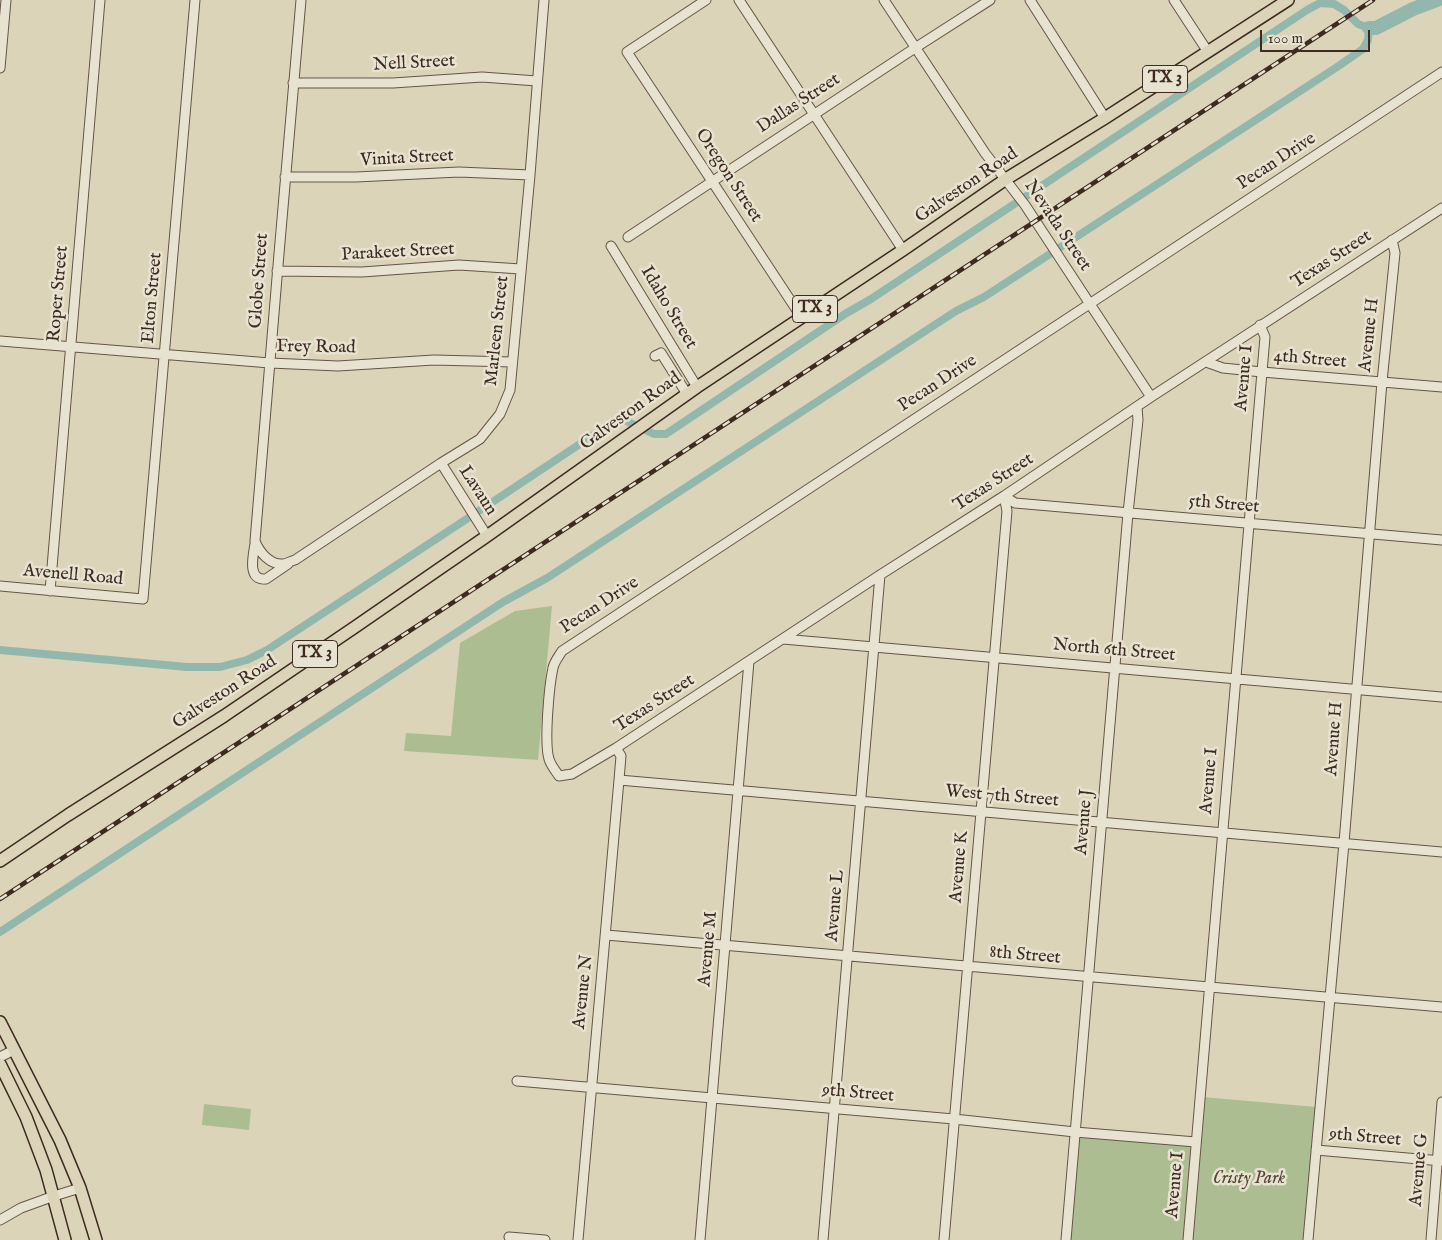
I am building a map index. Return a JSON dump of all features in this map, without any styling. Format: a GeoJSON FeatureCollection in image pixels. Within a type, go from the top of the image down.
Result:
{"type":"FeatureCollection","features":[{"type":"Feature","properties":{"kind":"main road","name":"Galveston Road"},"geometry":{"type":"LineString","coordinates":[[0,861],[68,815],[224,716],[487,536],[656,415],[1006,179],[1105,118],[1288,0]]}},
{"type":"Feature","properties":{"kind":"main road"},"geometry":{"type":"LineString","coordinates":[[0,1022],[60,1140],[80,1188],[96,1240]]}},
{"type":"Feature","properties":{"kind":"main road"},"geometry":{"type":"LineString","coordinates":[[0,1064],[26,1118],[46,1170],[65,1240]]}},
{"type":"Feature","properties":{"kind":"street"},"geometry":{"type":"LineString","coordinates":[[0,68],[6,0]]}},
{"type":"Feature","properties":{"kind":"street","name":"Roper Street"},"geometry":{"type":"LineString","coordinates":[[50,590],[100,0]]}},
{"type":"Feature","properties":{"kind":"street","name":"Elton Street"},"geometry":{"type":"LineString","coordinates":[[143,599],[195,0]]}},
{"type":"Feature","properties":{"kind":"street","name":"Globe Street"},"geometry":{"type":"LineString","coordinates":[[295,560],[266,579],[262,580],[255,577],[253,572],[252,562],[301,0]]}},
{"type":"Feature","properties":{"kind":"street","name":"Marleen Street"},"geometry":{"type":"LineString","coordinates":[[295,560],[440,463],[480,439],[500,414],[510,390],[544,0]]}},
{"type":"Feature","properties":{"kind":"street","name":"Oregon Street"},"geometry":{"type":"LineString","coordinates":[[706,0],[627,52],[802,318]]}},
{"type":"Feature","properties":{"kind":"street"},"geometry":{"type":"LineString","coordinates":[[740,0],[903,250]]}},
{"type":"Feature","properties":{"kind":"street","name":"Nevada Street"},"geometry":{"type":"LineString","coordinates":[[884,0],[985,153],[1016,191],[1150,398]]}},
{"type":"Feature","properties":{"kind":"street","name":"Dallas Street"},"geometry":{"type":"LineString","coordinates":[[628,237],[990,0]]}},
{"type":"Feature","properties":{"kind":"street"},"geometry":{"type":"LineString","coordinates":[[1030,0],[1105,118]]}},
{"type":"Feature","properties":{"kind":"street"},"geometry":{"type":"LineString","coordinates":[[1174,0],[1208,52]]}},
{"type":"Feature","properties":{"kind":"street","name":"Pecan Drive"},"geometry":{"type":"LineString","coordinates":[[559,776],[549,759],[547,741],[553,666],[562,651],[1442,72]]}},
{"type":"Feature","properties":{"kind":"street","name":"Nell Street"},"geometry":{"type":"LineString","coordinates":[[293,83],[392,83],[482,78],[537,81]]}},
{"type":"Feature","properties":{"kind":"street","name":"Vinita Street"},"geometry":{"type":"LineString","coordinates":[[285,177],[356,177],[459,172],[530,175]]}},
{"type":"Feature","properties":{"kind":"street","name":"Texas Street"},"geometry":{"type":"LineString","coordinates":[[559,776],[572,774],[616,748],[750,662],[880,575],[1004,496],[1260,325],[1442,208]]}},
{"type":"Feature","properties":{"kind":"street","name":"Avenue H"},"geometry":{"type":"LineString","coordinates":[[1308,1240],[1344,843],[1382,382],[1395,253],[1392,240]]}},
{"type":"Feature","properties":{"kind":"street","name":"Idaho Street"},"geometry":{"type":"LineString","coordinates":[[611,246],[697,387]]}},
{"type":"Feature","properties":{"kind":"street","name":"Parakeet Street"},"geometry":{"type":"LineString","coordinates":[[277,271],[362,272],[459,265],[521,269]]}},
{"type":"Feature","properties":{"kind":"street","name":"Avenue I"},"geometry":{"type":"LineString","coordinates":[[1188,1240],[1262,372],[1264,337],[1260,325]]}},
{"type":"Feature","properties":{"kind":"street","name":"Frey Road"},"geometry":{"type":"LineString","coordinates":[[0,341],[270,364],[338,366],[434,360],[512,362]]}},
{"type":"Feature","properties":{"kind":"street"},"geometry":{"type":"LineString","coordinates":[[655,356],[661,353],[687,394]]}},
{"type":"Feature","properties":{"kind":"street","name":"4th Street"},"geometry":{"type":"LineString","coordinates":[[1206,362],[1222,368],[1442,387]]}},
{"type":"Feature","properties":{"kind":"street","name":"Avenue J"},"geometry":{"type":"LineString","coordinates":[[1066,1240],[1128,513],[1138,420],[1137,407]]}},
{"type":"Feature","properties":{"kind":"street","name":"Lavaun"},"geometry":{"type":"LineString","coordinates":[[440,463],[487,536]]}},
{"type":"Feature","properties":{"kind":"street","name":"5th Street"},"geometry":{"type":"LineString","coordinates":[[1004,496],[1015,503],[1442,540]]}},
{"type":"Feature","properties":{"kind":"street","name":"Avenue K"},"geometry":{"type":"LineString","coordinates":[[944,1240],[1007,511],[1004,496]]}},
{"type":"Feature","properties":{"kind":"street"},"geometry":{"type":"LineString","coordinates":[[255,541],[259,551],[268,559],[281,564],[295,560]]}},
{"type":"Feature","properties":{"kind":"street","name":"Avenue L"},"geometry":{"type":"LineString","coordinates":[[823,1240],[880,575]]}},
{"type":"Feature","properties":{"kind":"street","name":"Avenell Road"},"geometry":{"type":"LineString","coordinates":[[0,586],[143,599]]}},
{"type":"Feature","properties":{"kind":"street","name":"North 6th Street"},"geometry":{"type":"LineString","coordinates":[[784,638],[1442,697]]}},
{"type":"Feature","properties":{"kind":"street","name":"Avenue M"},"geometry":{"type":"LineString","coordinates":[[700,1240],[750,662]]}},
{"type":"Feature","properties":{"kind":"street","name":"Avenue N"},"geometry":{"type":"LineString","coordinates":[[578,1240],[621,756],[616,748]]}},
{"type":"Feature","properties":{"kind":"street","name":"West 7th Street"},"geometry":{"type":"LineString","coordinates":[[619,780],[1442,852]]}},
{"type":"Feature","properties":{"kind":"street","name":"8th Street"},"geometry":{"type":"LineString","coordinates":[[606,935],[1442,1007]]}},
{"type":"Feature","properties":{"kind":"street"},"geometry":{"type":"LineString","coordinates":[[0,1057],[14,1050]]}},
{"type":"Feature","properties":{"kind":"street","name":"9th Street"},"geometry":{"type":"LineString","coordinates":[[517,1081],[1196,1142]]}},
{"type":"Feature","properties":{"kind":"street","name":"Avenue G"},"geometry":{"type":"LineString","coordinates":[[1431,1240],[1440,1161],[1442,1102]]}},
{"type":"Feature","properties":{"kind":"street","name":"9th Street"},"geometry":{"type":"LineString","coordinates":[[1316,1150],[1440,1161]]}},
{"type":"Feature","properties":{"kind":"street"},"geometry":{"type":"LineString","coordinates":[[0,1220],[21,1208],[80,1188]]}},
{"type":"Feature","properties":{"kind":"street"},"geometry":{"type":"LineString","coordinates":[[509,1237],[545,1240]]}},
{"type":"Feature","properties":{"kind":"green space"},"geometry":{"type":"Polygon","coordinates":[[[552,606],[538,760],[404,751],[406,733],[451,736],[460,643],[515,611],[552,606]]]}},
{"type":"Feature","properties":{"kind":"green space","name":"Cristy Park"},"geometry":{"type":"Polygon","coordinates":[[[1203,1097],[1316,1107],[1304,1240],[1070,1240],[1079,1135],[1199,1145],[1203,1097]]]}},
{"type":"Feature","properties":{"kind":"green space"},"geometry":{"type":"Polygon","coordinates":[[[204,1104],[251,1109],[249,1130],[202,1125],[204,1104]]]}},
{"type":"Feature","properties":{"kind":"waterway"},"geometry":{"type":"LineString","coordinates":[[1369,28],[1376,28],[1413,9],[1437,0]]}},
{"type":"Feature","properties":{"kind":"waterway"},"geometry":{"type":"LineString","coordinates":[[0,650],[187,667],[220,667],[247,660],[267,650],[613,422],[624,420],[654,434],[666,434],[1307,10],[1320,3],[1334,4],[1344,10],[1358,24],[1369,28],[1368,40],[1363,49],[1337,67],[984,297],[956,311],[547,578],[503,602],[0,932]]}},
{"type":"Feature","properties":{"kind":"railway"},"geometry":{"type":"LineString","coordinates":[[0,899],[1373,0]]}}]}
